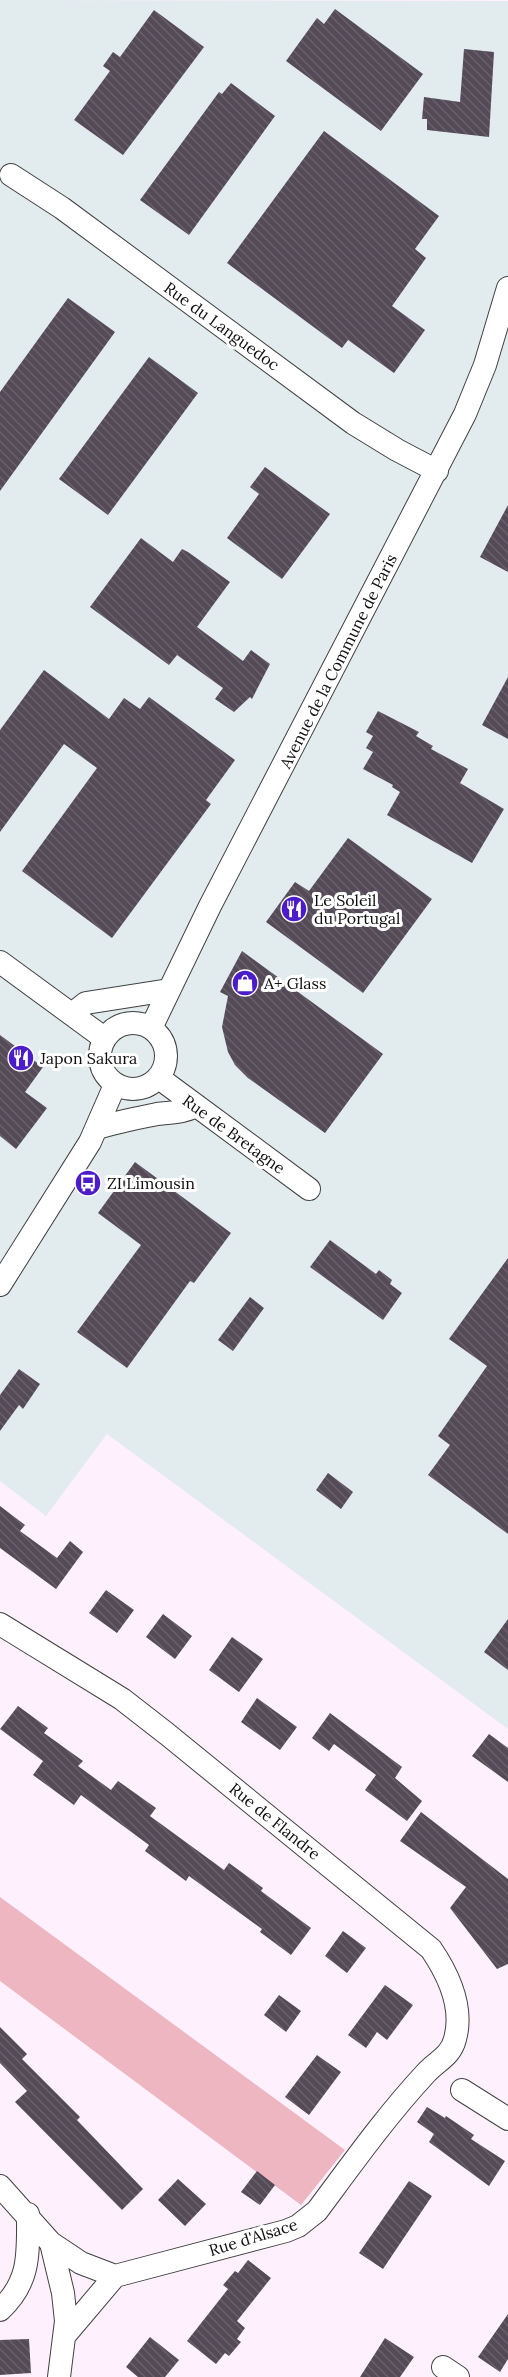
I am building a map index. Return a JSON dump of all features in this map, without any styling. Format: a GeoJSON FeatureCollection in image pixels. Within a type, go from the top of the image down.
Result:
{"type":"FeatureCollection","features":[{"type":"Feature","properties":{"kind":"street","name":"Rue du Languedoc"},"geometry":{"type":"LineString","coordinates":[[11,175],[62,208],[353,423],[436,471]]}},
{"type":"Feature","properties":{"kind":"street","name":"Avenue de la Commune de Paris"},"geometry":{"type":"LineString","coordinates":[[151,1028],[465,414],[485,364],[508,288]]}},
{"type":"Feature","properties":{"kind":"street"},"geometry":{"type":"LineString","coordinates":[[0,962],[104,1038]]}},
{"type":"Feature","properties":{"kind":"street"},"geometry":{"type":"LineString","coordinates":[[72,1014],[86,1003],[169,990]]}},
{"type":"Feature","properties":{"kind":"street"},"geometry":{"type":"LineString","coordinates":[[125,1023],[138,1023],[151,1028],[161,1038],[166,1051],[165,1066],[159,1078],[149,1086],[138,1090],[115,1085],[106,1076],[100,1064],[100,1051],[104,1038],[113,1029],[125,1023]]}},
{"type":"Feature","properties":{"kind":"street","name":"Rue de Bretagne"},"geometry":{"type":"LineString","coordinates":[[159,1078],[309,1189]]}},
{"type":"Feature","properties":{"kind":"street"},"geometry":{"type":"LineString","coordinates":[[0,1285],[90,1142],[115,1085]]}},
{"type":"Feature","properties":{"kind":"street"},"geometry":{"type":"LineString","coordinates":[[97,1128],[169,1112],[181,1113],[197,1106]]}},
{"type":"Feature","properties":{"kind":"street","name":"Rue de Flandre"},"geometry":{"type":"LineString","coordinates":[[0,1624],[122,1699],[431,1949],[448,1976],[453,1992],[457,2026],[452,2048],[445,2058],[430,2069]]}},
{"type":"Feature","properties":{"kind":"street","name":"Rue d'Alsace"},"geometry":{"type":"LineString","coordinates":[[115,2276],[286,2231],[307,2220],[317,2211],[400,2101],[430,2069]]}},
{"type":"Feature","properties":{"kind":"street"},"geometry":{"type":"LineString","coordinates":[[462,2090],[508,2119]]}},
{"type":"Feature","properties":{"kind":"street"},"geometry":{"type":"LineString","coordinates":[[0,2186],[28,2214],[51,2242],[89,2267],[115,2276],[66,2334]]}},
{"type":"Feature","properties":{"kind":"street"},"geometry":{"type":"LineString","coordinates":[[0,2310],[14,2294],[24,2274],[28,2255],[28,2214]]}},
{"type":"Feature","properties":{"kind":"street"},"geometry":{"type":"LineString","coordinates":[[51,2242],[63,2293],[66,2334],[58,2377]]}},
{"type":"Feature","properties":{"kind":"shaded area"},"geometry":{"type":"Polygon","coordinates":[[[0,0],[508,1],[508,1729],[107,1434],[46,1516],[0,1481],[0,0]]]}},
{"type":"Feature","properties":{"kind":"shaded area"},"geometry":{"type":"Polygon","coordinates":[[[0,1897],[345,2150],[301,2205],[0,1981],[0,1897]]]}},
{"type":"Feature","properties":{"kind":"building"},"geometry":{"type":"Polygon","coordinates":[[[335,9],[423,74],[381,131],[286,61],[317,18],[324,24],[335,9]]]}},
{"type":"Feature","properties":{"kind":"building"},"geometry":{"type":"Polygon","coordinates":[[[154,10],[204,47],[123,155],[74,120],[110,71],[103,66],[113,52],[120,57],[154,10]]]}},
{"type":"Feature","properties":{"kind":"building"},"geometry":{"type":"Polygon","coordinates":[[[464,49],[494,52],[489,137],[427,130],[427,119],[422,119],[424,97],[460,102],[464,49]]]}},
{"type":"Feature","properties":{"kind":"building"},"geometry":{"type":"Polygon","coordinates":[[[231,83],[275,116],[189,235],[140,200],[219,92],[222,94],[231,83]]]}},
{"type":"Feature","properties":{"kind":"building"},"geometry":{"type":"Polygon","coordinates":[[[324,131],[439,216],[415,249],[426,258],[392,306],[425,330],[394,373],[348,340],[342,348],[227,263],[324,131]]]}},
{"type":"Feature","properties":{"kind":"building"},"geometry":{"type":"Polygon","coordinates":[[[68,298],[115,332],[0,491],[0,392],[68,298]]]}},
{"type":"Feature","properties":{"kind":"building"},"geometry":{"type":"Polygon","coordinates":[[[149,357],[198,393],[108,515],[59,479],[149,357]]]}},
{"type":"Feature","properties":{"kind":"building"},"geometry":{"type":"Polygon","coordinates":[[[265,467],[330,514],[282,579],[227,538],[259,494],[250,487],[265,467]]]}},
{"type":"Feature","properties":{"kind":"building"},"geometry":{"type":"Polygon","coordinates":[[[508,505],[508,572],[480,557],[508,505]]]}},
{"type":"Feature","properties":{"kind":"building"},"geometry":{"type":"Polygon","coordinates":[[[141,538],[173,562],[182,549],[230,582],[197,627],[243,661],[251,650],[270,664],[252,699],[250,697],[234,712],[215,699],[223,688],[177,655],[169,665],[90,607],[141,538]]]}},
{"type":"Feature","properties":{"kind":"building"},"geometry":{"type":"Polygon","coordinates":[[[44,670],[109,719],[124,698],[140,709],[149,697],[235,760],[206,800],[211,804],[112,938],[22,871],[97,768],[64,744],[0,832],[0,730],[44,670]]]}},
{"type":"Feature","properties":{"kind":"building"},"geometry":{"type":"Polygon","coordinates":[[[508,677],[508,739],[482,725],[508,677]]]}},
{"type":"Feature","properties":{"kind":"building"},"geometry":{"type":"Polygon","coordinates":[[[378,711],[419,732],[416,736],[433,746],[431,749],[468,769],[460,783],[504,809],[472,863],[387,815],[400,792],[392,787],[393,785],[363,769],[373,752],[366,748],[373,736],[366,732],[378,711]]]}},
{"type":"Feature","properties":{"kind":"building"},"geometry":{"type":"Polygon","coordinates":[[[348,838],[432,899],[363,993],[266,922],[295,882],[309,891],[348,838]]]}},
{"type":"Feature","properties":{"kind":"building"},"geometry":{"type":"Polygon","coordinates":[[[242,951],[383,1054],[325,1133],[248,1078],[235,1065],[228,1052],[222,1027],[228,996],[220,992],[242,951]]]}},
{"type":"Feature","properties":{"kind":"building"},"geometry":{"type":"Polygon","coordinates":[[[0,1035],[43,1067],[25,1092],[47,1108],[16,1149],[0,1136],[0,1035]]]}},
{"type":"Feature","properties":{"kind":"building"},"geometry":{"type":"Polygon","coordinates":[[[135,1162],[231,1233],[194,1283],[190,1281],[127,1368],[77,1332],[141,1245],[98,1213],[135,1162]]]}},
{"type":"Feature","properties":{"kind":"building"},"geometry":{"type":"Polygon","coordinates":[[[330,1240],[376,1274],[379,1270],[392,1280],[390,1284],[402,1293],[383,1320],[310,1267],[330,1240]]]}},
{"type":"Feature","properties":{"kind":"building"},"geometry":{"type":"Polygon","coordinates":[[[508,1258],[508,1534],[428,1475],[450,1445],[438,1436],[487,1366],[449,1339],[508,1258]]]}},
{"type":"Feature","properties":{"kind":"building"},"geometry":{"type":"Polygon","coordinates":[[[250,1297],[264,1308],[233,1351],[218,1340],[250,1297]]]}},
{"type":"Feature","properties":{"kind":"building"},"geometry":{"type":"Polygon","coordinates":[[[19,1369],[40,1384],[23,1409],[19,1405],[0,1431],[0,1395],[19,1369]]]}},
{"type":"Feature","properties":{"kind":"building"},"geometry":{"type":"Polygon","coordinates":[[[328,1473],[353,1492],[341,1509],[316,1490],[328,1473]]]}},
{"type":"Feature","properties":{"kind":"building"},"geometry":{"type":"Polygon","coordinates":[[[0,1506],[25,1525],[20,1531],[57,1558],[70,1541],[83,1552],[56,1589],[0,1548],[0,1506]]]}},
{"type":"Feature","properties":{"kind":"building"},"geometry":{"type":"Polygon","coordinates":[[[106,1590],[134,1610],[117,1633],[89,1613],[106,1590]]]}},
{"type":"Feature","properties":{"kind":"building"},"geometry":{"type":"Polygon","coordinates":[[[163,1614],[192,1636],[175,1659],[146,1637],[163,1614]]]}},
{"type":"Feature","properties":{"kind":"building"},"geometry":{"type":"Polygon","coordinates":[[[508,1619],[508,1670],[484,1652],[508,1619]]]}},
{"type":"Feature","properties":{"kind":"building"},"geometry":{"type":"Polygon","coordinates":[[[232,1637],[263,1659],[239,1692],[209,1670],[232,1637]]]}},
{"type":"Feature","properties":{"kind":"building"},"geometry":{"type":"Polygon","coordinates":[[[257,1698],[297,1727],[280,1750],[241,1722],[257,1698]]]}},
{"type":"Feature","properties":{"kind":"building"},"geometry":{"type":"Polygon","coordinates":[[[18,1706],[48,1728],[44,1733],[83,1761],[78,1766],[111,1790],[118,1781],[156,1808],[150,1816],[224,1870],[229,1863],[263,1888],[261,1891],[311,1928],[291,1955],[260,1932],[262,1929],[189,1876],[186,1881],[145,1851],[149,1845],[81,1795],[74,1805],[33,1775],[43,1761],[0,1729],[18,1706]]]}},
{"type":"Feature","properties":{"kind":"building"},"geometry":{"type":"Polygon","coordinates":[[[330,1713],[402,1767],[395,1778],[422,1801],[407,1821],[365,1790],[376,1775],[334,1744],[329,1751],[312,1738],[330,1713]]]}},
{"type":"Feature","properties":{"kind":"building"},"geometry":{"type":"Polygon","coordinates":[[[489,1734],[508,1748],[508,1782],[472,1756],[489,1734]]]}},
{"type":"Feature","properties":{"kind":"building"},"geometry":{"type":"Polygon","coordinates":[[[421,1812],[508,1879],[508,1964],[497,1969],[450,1908],[466,1887],[400,1841],[421,1812]]]}},
{"type":"Feature","properties":{"kind":"building"},"geometry":{"type":"Polygon","coordinates":[[[343,1931],[366,1948],[347,1973],[325,1956],[343,1931]]]}},
{"type":"Feature","properties":{"kind":"building"},"geometry":{"type":"Polygon","coordinates":[[[385,1985],[413,2005],[387,2040],[377,2032],[366,2048],[348,2035],[385,1985]]]}},
{"type":"Feature","properties":{"kind":"building"},"geometry":{"type":"Polygon","coordinates":[[[279,1995],[301,2011],[286,2032],[264,2015],[279,1995]]]}},
{"type":"Feature","properties":{"kind":"building"},"geometry":{"type":"Polygon","coordinates":[[[0,2027],[27,2054],[22,2059],[80,2117],[77,2120],[143,2189],[122,2210],[15,2102],[27,2091],[0,2063],[0,2027]]]}},
{"type":"Feature","properties":{"kind":"building"},"geometry":{"type":"Polygon","coordinates":[[[317,2055],[341,2072],[309,2115],[285,2097],[317,2055]]]}},
{"type":"Feature","properties":{"kind":"building"},"geometry":{"type":"Polygon","coordinates":[[[427,2107],[445,2118],[446,2116],[474,2135],[471,2139],[505,2161],[489,2186],[429,2142],[434,2134],[417,2122],[427,2107]]]}},
{"type":"Feature","properties":{"kind":"building"},"geometry":{"type":"Polygon","coordinates":[[[257,2171],[275,2185],[260,2205],[241,2192],[257,2171]]]}},
{"type":"Feature","properties":{"kind":"building"},"geometry":{"type":"Polygon","coordinates":[[[178,2179],[206,2204],[185,2226],[158,2200],[178,2179]]]}},
{"type":"Feature","properties":{"kind":"building"},"geometry":{"type":"Polygon","coordinates":[[[409,2181],[432,2196],[383,2269],[359,2253],[409,2181]]]}},
{"type":"Feature","properties":{"kind":"building"},"geometry":{"type":"Polygon","coordinates":[[[248,2260],[271,2278],[237,2321],[245,2328],[237,2339],[241,2342],[229,2356],[225,2353],[216,2364],[187,2341],[228,2289],[223,2285],[235,2271],[238,2273],[248,2260]]]}},
{"type":"Feature","properties":{"kind":"building"},"geometry":{"type":"Polygon","coordinates":[[[508,2314],[508,2359],[500,2372],[478,2357],[508,2314]]]}},
{"type":"Feature","properties":{"kind":"building"},"geometry":{"type":"Polygon","coordinates":[[[150,2337],[179,2360],[165,2377],[138,2377],[126,2367],[150,2337]]]}},
{"type":"Feature","properties":{"kind":"building"},"geometry":{"type":"Polygon","coordinates":[[[385,2338],[414,2357],[400,2377],[360,2377],[385,2338]]]}},
{"type":"Feature","properties":{"kind":"building"},"geometry":{"type":"Polygon","coordinates":[[[29,2339],[31,2373],[0,2375],[0,2340],[29,2339]]]}},
{"type":"Feature","properties":{"kind":"place","name":"Le Soleil du Portugal"},"geometry":{"type":"Point","coordinates":[294,909]}},
{"type":"Feature","properties":{"kind":"place","name":"A+ Glass"},"geometry":{"type":"Point","coordinates":[245,983]}},
{"type":"Feature","properties":{"kind":"place","name":"Japon Sakura"},"geometry":{"type":"Point","coordinates":[21,1058]}},
{"type":"Feature","properties":{"kind":"place","name":"ZI Limousin"},"geometry":{"type":"Point","coordinates":[88,1183]}}]}
